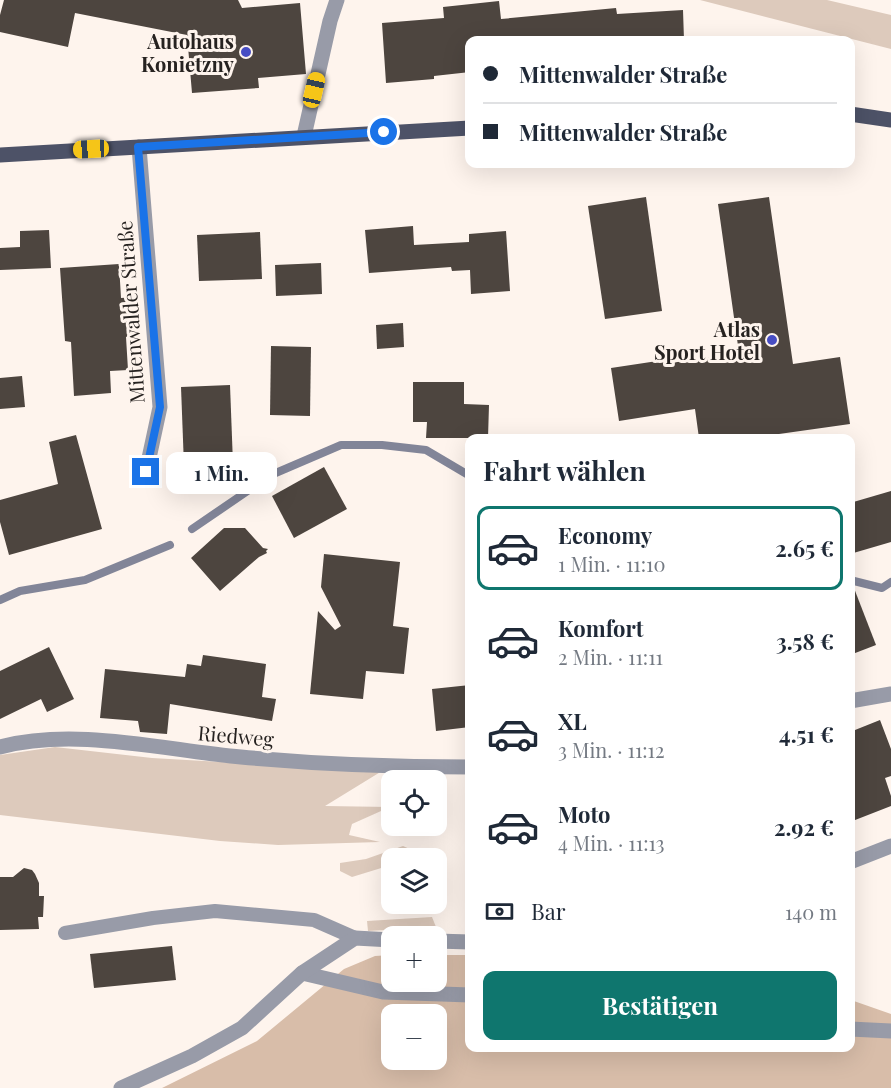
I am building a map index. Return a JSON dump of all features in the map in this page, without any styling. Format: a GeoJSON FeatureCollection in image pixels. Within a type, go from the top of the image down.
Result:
{"type":"FeatureCollection","features":[{"type":"Feature","properties":{"kind":"main road"},"geometry":{"type":"LineString","coordinates":[[855,115],[891,120]]}},
{"type":"Feature","properties":{"kind":"main road"},"geometry":{"type":"LineString","coordinates":[[0,155],[465,128]]}},
{"type":"Feature","properties":{"kind":"street"},"geometry":{"type":"LineString","coordinates":[[304,136],[330,21],[337,0]]}},
{"type":"Feature","properties":{"kind":"street","name":"Mittenwalder Straße"},"geometry":{"type":"LineString","coordinates":[[138,147],[160,407],[146,472]]}},
{"type":"Feature","properties":{"kind":"street"},"geometry":{"type":"LineString","coordinates":[[855,700],[891,694]]}},
{"type":"Feature","properties":{"kind":"street","name":"Riedweg"},"geometry":{"type":"LineString","coordinates":[[0,747],[20,741],[48,738],[101,740],[242,757],[349,765],[465,767]]}},
{"type":"Feature","properties":{"kind":"street"},"geometry":{"type":"LineString","coordinates":[[855,860],[891,846]]}},
{"type":"Feature","properties":{"kind":"street"},"geometry":{"type":"LineString","coordinates":[[121,1088],[192,1056],[242,1028],[302,973],[356,938],[381,939]]}},
{"type":"Feature","properties":{"kind":"street"},"geometry":{"type":"LineString","coordinates":[[447,941],[465,942]]}},
{"type":"Feature","properties":{"kind":"street"},"geometry":{"type":"LineString","coordinates":[[302,973],[383,992],[465,995]]}},
{"type":"Feature","properties":{"kind":"street"},"geometry":{"type":"LineString","coordinates":[[855,1029],[891,1031]]}},
{"type":"Feature","properties":{"kind":"lane"},"geometry":{"type":"LineString","coordinates":[[65,933],[153,918],[214,911],[314,920],[356,938]]}},
{"type":"Feature","properties":{"kind":"shaded area"},"geometry":{"type":"Polygon","coordinates":[[[700,0],[827,0],[891,15],[891,49],[855,40],[855,36],[840,36],[700,0]]]}},
{"type":"Feature","properties":{"kind":"shaded area"},"geometry":{"type":"Polygon","coordinates":[[[55,747],[152,758],[381,771],[325,806],[381,807],[381,811],[352,824],[349,835],[380,842],[278,845],[220,841],[0,815],[0,755],[55,747]]]}},
{"type":"Feature","properties":{"kind":"shaded area"},"geometry":{"type":"Polygon","coordinates":[[[381,854],[381,868],[352,877],[340,871],[340,863],[366,859],[381,854]]]}},
{"type":"Feature","properties":{"kind":"shaded area"},"geometry":{"type":"Polygon","coordinates":[[[432,917],[436,926],[381,926],[381,930],[368,931],[367,921],[432,917]]]}},
{"type":"Feature","properties":{"kind":"shaded area"},"geometry":{"type":"Polygon","coordinates":[[[447,955],[465,955],[465,1052],[855,1052],[855,1001],[891,1014],[891,1088],[162,1088],[257,1041],[344,969],[375,956],[381,956],[381,992],[447,992],[447,955]]]}},
{"type":"Feature","properties":{"kind":"building"},"geometry":{"type":"Polygon","coordinates":[[[4,0],[238,0],[242,8],[300,3],[306,74],[258,78],[259,88],[192,93],[187,35],[75,13],[68,47],[0,32],[0,15],[4,0]]]}},
{"type":"Feature","properties":{"kind":"building"},"geometry":{"type":"Polygon","coordinates":[[[499,1],[501,19],[616,8],[617,14],[683,10],[684,36],[465,36],[465,73],[434,76],[434,79],[386,83],[382,23],[444,18],[443,7],[499,1]]]}},
{"type":"Feature","properties":{"kind":"building"},"geometry":{"type":"Polygon","coordinates":[[[646,197],[662,311],[605,319],[588,206],[646,197]]]}},
{"type":"Feature","properties":{"kind":"building"},"geometry":{"type":"Polygon","coordinates":[[[769,197],[793,364],[840,357],[850,424],[779,434],[698,434],[695,409],[619,421],[611,368],[664,360],[664,364],[739,353],[718,204],[769,197]]]}},
{"type":"Feature","properties":{"kind":"building"},"geometry":{"type":"Polygon","coordinates":[[[413,226],[414,245],[469,242],[469,234],[506,231],[510,291],[471,294],[470,270],[452,271],[451,267],[369,273],[365,230],[413,226]]]}},
{"type":"Feature","properties":{"kind":"building"},"geometry":{"type":"Polygon","coordinates":[[[49,230],[51,268],[0,270],[0,248],[20,247],[20,231],[49,230]]]}},
{"type":"Feature","properties":{"kind":"building"},"geometry":{"type":"Polygon","coordinates":[[[260,232],[262,279],[199,281],[197,235],[260,232]]]}},
{"type":"Feature","properties":{"kind":"building"},"geometry":{"type":"Polygon","coordinates":[[[321,263],[322,294],[276,296],[275,265],[321,263]]]}},
{"type":"Feature","properties":{"kind":"building"},"geometry":{"type":"Polygon","coordinates":[[[119,264],[121,298],[135,297],[137,336],[126,337],[128,370],[110,371],[111,393],[74,396],[71,342],[65,341],[60,268],[119,264]]]}},
{"type":"Feature","properties":{"kind":"building"},"geometry":{"type":"Polygon","coordinates":[[[403,323],[404,347],[377,349],[376,325],[403,323]]]}},
{"type":"Feature","properties":{"kind":"building"},"geometry":{"type":"Polygon","coordinates":[[[271,346],[311,347],[310,416],[270,415],[271,346]]]}},
{"type":"Feature","properties":{"kind":"building"},"geometry":{"type":"Polygon","coordinates":[[[22,376],[25,407],[0,409],[0,378],[22,376]]]}},
{"type":"Feature","properties":{"kind":"building"},"geometry":{"type":"Polygon","coordinates":[[[413,382],[464,382],[464,404],[489,405],[488,434],[465,434],[465,438],[426,438],[427,422],[413,422],[413,382]]]}},
{"type":"Feature","properties":{"kind":"building"},"geometry":{"type":"Polygon","coordinates":[[[230,385],[233,464],[184,466],[181,387],[230,385]]]}},
{"type":"Feature","properties":{"kind":"building"},"geometry":{"type":"Polygon","coordinates":[[[76,435],[102,529],[9,555],[0,522],[0,500],[58,484],[49,442],[76,435]]]}},
{"type":"Feature","properties":{"kind":"building"},"geometry":{"type":"Polygon","coordinates":[[[324,467],[347,509],[294,538],[272,496],[324,467]]]}},
{"type":"Feature","properties":{"kind":"building"},"geometry":{"type":"Polygon","coordinates":[[[891,491],[891,542],[855,553],[855,502],[891,491]]]}},
{"type":"Feature","properties":{"kind":"building"},"geometry":{"type":"Polygon","coordinates":[[[224,528],[245,528],[263,548],[268,549],[267,553],[259,557],[220,591],[191,558],[224,528]]]}},
{"type":"Feature","properties":{"kind":"building"},"geometry":{"type":"Polygon","coordinates":[[[324,554],[400,562],[393,626],[409,628],[404,674],[366,671],[363,699],[310,694],[318,611],[335,630],[341,626],[321,587],[324,554]]]}},
{"type":"Feature","properties":{"kind":"building"},"geometry":{"type":"Polygon","coordinates":[[[855,591],[876,645],[855,653],[855,591]]]}},
{"type":"Feature","properties":{"kind":"building"},"geometry":{"type":"Polygon","coordinates":[[[49,647],[74,699],[47,712],[41,699],[0,719],[0,671],[49,647]]]}},
{"type":"Feature","properties":{"kind":"building"},"geometry":{"type":"Polygon","coordinates":[[[203,655],[266,664],[262,697],[276,699],[272,721],[170,704],[167,734],[140,732],[138,721],[100,718],[105,669],[185,677],[187,664],[201,666],[203,655]]]}},
{"type":"Feature","properties":{"kind":"building"},"geometry":{"type":"Polygon","coordinates":[[[465,686],[465,728],[436,731],[432,689],[465,686]]]}},
{"type":"Feature","properties":{"kind":"building"},"geometry":{"type":"Polygon","coordinates":[[[880,720],[891,749],[891,776],[885,778],[891,796],[891,806],[855,820],[855,730],[880,720]]]}},
{"type":"Feature","properties":{"kind":"building"},"geometry":{"type":"Polygon","coordinates":[[[24,868],[32,870],[35,874],[39,883],[39,896],[44,896],[43,917],[38,917],[39,929],[0,930],[0,877],[13,877],[24,868]]]}},
{"type":"Feature","properties":{"kind":"building"},"geometry":{"type":"Polygon","coordinates":[[[172,946],[176,980],[94,988],[90,954],[172,946]]]}},
{"type":"Feature","properties":{"kind":"waterway"},"geometry":{"type":"LineString","coordinates":[[192,529],[271,475],[341,445],[382,445],[426,450],[465,473]]}},
{"type":"Feature","properties":{"kind":"waterway"},"geometry":{"type":"LineString","coordinates":[[0,600],[20,591],[85,580],[170,545]]}},
{"type":"Feature","properties":{"kind":"waterway"},"geometry":{"type":"LineString","coordinates":[[855,581],[882,588],[891,582]]}},
{"type":"Feature","properties":{"kind":"place","name":"Autohaus Konietzny"},"geometry":{"type":"Point","coordinates":[246,52]}},
{"type":"Feature","properties":{"kind":"place","name":"Atlas Sport Hotel"},"geometry":{"type":"Point","coordinates":[772,340]}},
{"type":"Feature","properties":{"kind":"route"},"geometry":{"type":"LineString","coordinates":[[146,472],[160,407],[138,147],[384,132]]}}]}
